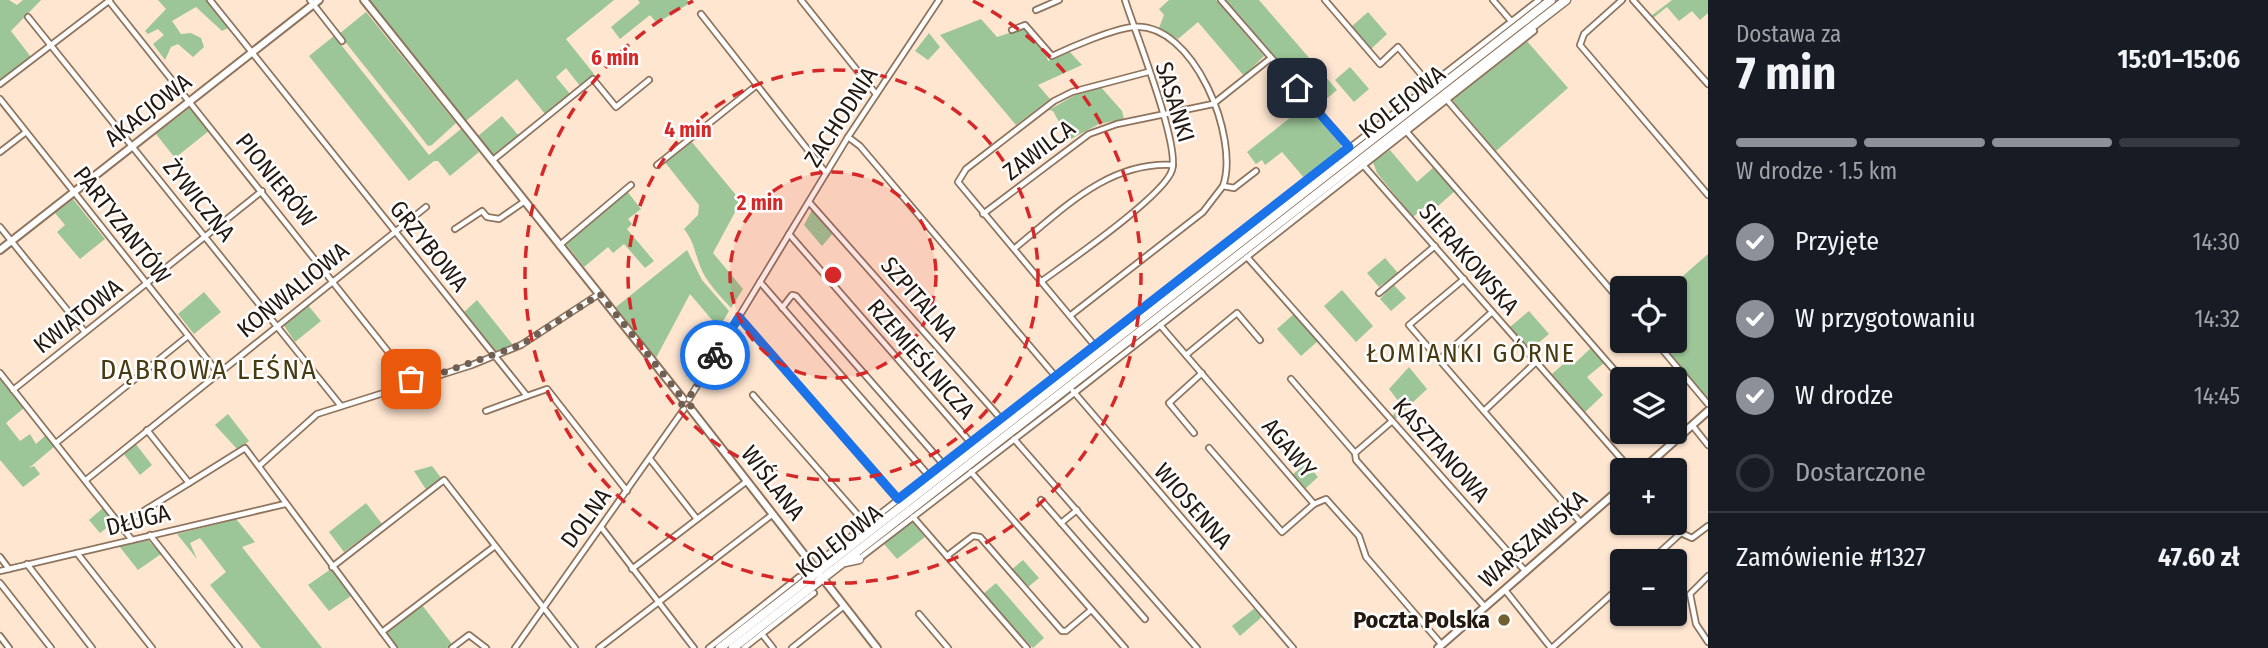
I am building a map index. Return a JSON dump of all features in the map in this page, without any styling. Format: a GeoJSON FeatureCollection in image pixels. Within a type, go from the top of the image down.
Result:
{"type":"FeatureCollection","features":[{"type":"Feature","properties":{"kind":"highway","name":"KOLEJOWA"},"geometry":{"type":"LineString","coordinates":[[733,648],[1057,380],[1551,0]]}},
{"type":"Feature","properties":{"kind":"highway","name":"KOLEJOWA"},"geometry":{"type":"LineString","coordinates":[[720,648],[797,588],[842,563],[1072,388],[1566,0]]}},
{"type":"Feature","properties":{"kind":"highway"},"geometry":{"type":"LineString","coordinates":[[1534,31],[1544,16]]}},
{"type":"Feature","properties":{"kind":"highway"},"geometry":{"type":"LineString","coordinates":[[842,563],[859,559]]}},
{"type":"Feature","properties":{"kind":"highway"},"geometry":{"type":"LineString","coordinates":[[780,592],[797,588]]}},
{"type":"Feature","properties":{"kind":"street"},"geometry":{"type":"LineString","coordinates":[[0,84],[110,0]]}},
{"type":"Feature","properties":{"kind":"street","name":"PIONIERÓW"},"geometry":{"type":"LineString","coordinates":[[110,0],[413,383]]}},
{"type":"Feature","properties":{"kind":"street","name":"GRZYBOWA"},"geometry":{"type":"LineString","coordinates":[[211,0],[527,396]]}},
{"type":"Feature","properties":{"kind":"street"},"geometry":{"type":"LineString","coordinates":[[364,0],[686,399],[681,403],[687,408]]}},
{"type":"Feature","properties":{"kind":"street"},"geometry":{"type":"LineString","coordinates":[[801,0],[876,94]]}},
{"type":"Feature","properties":{"kind":"street","name":"ZACHODNIA"},"geometry":{"type":"LineString","coordinates":[[686,399],[848,137],[939,0]]}},
{"type":"Feature","properties":{"kind":"street"},"geometry":{"type":"LineString","coordinates":[[1036,10],[1059,0]]}},
{"type":"Feature","properties":{"kind":"street","name":"SASANKI"},"geometry":{"type":"LineString","coordinates":[[1042,281],[1158,191],[1167,181],[1173,165],[1163,116],[1125,0]]}},
{"type":"Feature","properties":{"kind":"street"},"geometry":{"type":"LineString","coordinates":[[1221,0],[1349,147]]}},
{"type":"Feature","properties":{"kind":"street"},"geometry":{"type":"LineString","coordinates":[[1325,0],[1380,64],[1398,47],[1430,85]]}},
{"type":"Feature","properties":{"kind":"street"},"geometry":{"type":"LineString","coordinates":[[1493,0],[1511,21]]}},
{"type":"Feature","properties":{"kind":"street","name":"KOLEJOWA"},"geometry":{"type":"LineString","coordinates":[[826,556],[1057,380],[1095,346],[1539,0]]}},
{"type":"Feature","properties":{"kind":"street"},"geometry":{"type":"LineString","coordinates":[[1622,0],[1584,34],[1580,45],[1708,195]]}},
{"type":"Feature","properties":{"kind":"street"},"geometry":{"type":"LineString","coordinates":[[1633,0],[1708,84]]}},
{"type":"Feature","properties":{"kind":"street","name":"AKACJOWA"},"geometry":{"type":"LineString","coordinates":[[0,250],[253,53],[314,2]]}},
{"type":"Feature","properties":{"kind":"street"},"geometry":{"type":"LineString","coordinates":[[314,2],[342,41]]}},
{"type":"Feature","properties":{"kind":"street"},"geometry":{"type":"LineString","coordinates":[[701,14],[827,173]]}},
{"type":"Feature","properties":{"kind":"street","name":"ŻYWICZNA"},"geometry":{"type":"LineString","coordinates":[[28,17],[341,406]]}},
{"type":"Feature","properties":{"kind":"street"},"geometry":{"type":"LineString","coordinates":[[1012,30],[1025,25],[1052,55],[1133,26],[1162,34],[1179,45],[1203,77],[1228,154],[1223,186],[1203,212],[1071,315]]}},
{"type":"Feature","properties":{"kind":"street","name":"KOLEJOWA"},"geometry":{"type":"LineString","coordinates":[[859,559],[1014,439],[1072,388],[1160,325],[1534,31]]}},
{"type":"Feature","properties":{"kind":"street","name":"ZAWILCA"},"geometry":{"type":"LineString","coordinates":[[984,214],[1088,134],[1117,124],[1213,104],[1271,58]]}},
{"type":"Feature","properties":{"kind":"street"},"geometry":{"type":"LineString","coordinates":[[1095,346],[959,186],[960,176],[1054,102],[1089,85],[1148,72]]}},
{"type":"Feature","properties":{"kind":"street"},"geometry":{"type":"LineString","coordinates":[[493,160],[593,79],[616,107],[649,80]]}},
{"type":"Feature","properties":{"kind":"street"},"geometry":{"type":"LineString","coordinates":[[657,165],[757,85]]}},
{"type":"Feature","properties":{"kind":"street","name":"PARTYZANTÓW"},"geometry":{"type":"LineString","coordinates":[[0,99],[218,373]]}},
{"type":"Feature","properties":{"kind":"street"},"geometry":{"type":"LineString","coordinates":[[1447,100],[1610,289]]}},
{"type":"Feature","properties":{"kind":"street"},"geometry":{"type":"LineString","coordinates":[[1406,131],[1612,367]]}},
{"type":"Feature","properties":{"kind":"street"},"geometry":{"type":"LineString","coordinates":[[0,152],[26,132]]}},
{"type":"Feature","properties":{"kind":"street"},"geometry":{"type":"LineString","coordinates":[[848,137],[859,146],[1057,380]]}},
{"type":"Feature","properties":{"kind":"street"},"geometry":{"type":"LineString","coordinates":[[1014,248],[1105,179],[1134,167],[1173,165]]}},
{"type":"Feature","properties":{"kind":"street","name":"SIERAKOWSKA"},"geometry":{"type":"LineString","coordinates":[[1363,165],[1621,458]]}},
{"type":"Feature","properties":{"kind":"street"},"geometry":{"type":"LineString","coordinates":[[1223,186],[1232,189],[1256,171]]}},
{"type":"Feature","properties":{"kind":"street"},"geometry":{"type":"LineString","coordinates":[[561,244],[631,185]]}},
{"type":"Feature","properties":{"kind":"street","name":"KWIATOWA"},"geometry":{"type":"LineString","coordinates":[[13,390],[262,191]]}},
{"type":"Feature","properties":{"kind":"street"},"geometry":{"type":"LineString","coordinates":[[455,229],[482,211],[487,217],[499,219],[526,200]]}},
{"type":"Feature","properties":{"kind":"street","name":"SZPITALNA"},"geometry":{"type":"LineString","coordinates":[[808,202],[1002,420]]}},
{"type":"Feature","properties":{"kind":"street","name":"KONWALIOWA"},"geometry":{"type":"LineString","coordinates":[[86,480],[426,207]]}},
{"type":"Feature","properties":{"kind":"street"},"geometry":{"type":"LineString","coordinates":[[0,227],[85,332]]}},
{"type":"Feature","properties":{"kind":"street","name":"RZEMIEŚLNICZA"},"geometry":{"type":"LineString","coordinates":[[789,234],[971,443]]}},
{"type":"Feature","properties":{"kind":"street"},"geometry":{"type":"LineString","coordinates":[[1379,293],[1435,246]]}},
{"type":"Feature","properties":{"kind":"street","name":"KASZTANOWA"},"geometry":{"type":"LineString","coordinates":[[1247,257],[1526,572]]}},
{"type":"Feature","properties":{"kind":"street"},"geometry":{"type":"LineString","coordinates":[[1464,279],[1409,326],[1581,523]]}},
{"type":"Feature","properties":{"kind":"street"},"geometry":{"type":"LineString","coordinates":[[760,282],[929,476]]}},
{"type":"Feature","properties":{"kind":"street"},"geometry":{"type":"LineString","coordinates":[[259,466],[315,416],[527,342],[600,294]]}},
{"type":"Feature","properties":{"kind":"street"},"geometry":{"type":"LineString","coordinates":[[782,308],[792,295],[796,296],[944,465]]}},
{"type":"Feature","properties":{"kind":"street"},"geometry":{"type":"LineString","coordinates":[[1439,360],[1492,312]]}},
{"type":"Feature","properties":{"kind":"street"},"geometry":{"type":"LineString","coordinates":[[1186,355],[1237,313],[1260,340]]}},
{"type":"Feature","properties":{"kind":"street"},"geometry":{"type":"LineString","coordinates":[[739,317],[898,499]]}},
{"type":"Feature","properties":{"kind":"street","name":"AGAWY"},"geometry":{"type":"LineString","coordinates":[[1160,325],[1314,504],[1321,499],[1328,501],[1357,534],[1366,557],[1440,647]]}},
{"type":"Feature","properties":{"kind":"street"},"geometry":{"type":"LineString","coordinates":[[56,443],[188,336]]}},
{"type":"Feature","properties":{"kind":"street"},"geometry":{"type":"LineString","coordinates":[[1665,353],[1708,404]]}},
{"type":"Feature","properties":{"kind":"street"},"geometry":{"type":"LineString","coordinates":[[1484,411],[1536,362]]}},
{"type":"Feature","properties":{"kind":"street"},"geometry":{"type":"LineString","coordinates":[[0,373],[132,540]]}},
{"type":"Feature","properties":{"kind":"street"},"geometry":{"type":"LineString","coordinates":[[1194,433],[1169,403],[1202,373]]}},
{"type":"Feature","properties":{"kind":"street"},"geometry":{"type":"LineString","coordinates":[[1291,379],[1355,453],[1356,460],[1485,607]]}},
{"type":"Feature","properties":{"kind":"street","name":"WIOSENNA"},"geometry":{"type":"LineString","coordinates":[[1072,388],[1293,648]]}},
{"type":"Feature","properties":{"kind":"street"},"geometry":{"type":"LineString","coordinates":[[486,411],[547,389],[627,491]]}},
{"type":"Feature","properties":{"kind":"street"},"geometry":{"type":"LineString","coordinates":[[753,395],[866,524]]}},
{"type":"Feature","properties":{"kind":"street","name":"WIŚLANA"},"geometry":{"type":"LineString","coordinates":[[687,408],[875,647]]}},
{"type":"Feature","properties":{"kind":"street","name":"DOLNA"},"geometry":{"type":"LineString","coordinates":[[515,648],[687,408]]}},
{"type":"Feature","properties":{"kind":"street"},"geometry":{"type":"LineString","coordinates":[[1687,430],[1708,411]]}},
{"type":"Feature","properties":{"kind":"street"},"geometry":{"type":"LineString","coordinates":[[1355,453],[1391,422]]}},
{"type":"Feature","properties":{"kind":"street"},"geometry":{"type":"LineString","coordinates":[[1692,425],[1708,446]]}},
{"type":"Feature","properties":{"kind":"street"},"geometry":{"type":"LineString","coordinates":[[147,430],[190,483]]}},
{"type":"Feature","properties":{"kind":"street"},"geometry":{"type":"LineString","coordinates":[[1014,439],[1197,648]]}},
{"type":"Feature","properties":{"kind":"street"},"geometry":{"type":"LineString","coordinates":[[1656,458],[1671,444]]}},
{"type":"Feature","properties":{"kind":"street"},"geometry":{"type":"LineString","coordinates":[[121,525],[245,448],[394,648]]}},
{"type":"Feature","properties":{"kind":"street"},"geometry":{"type":"LineString","coordinates":[[1209,448],[1282,532],[1314,504]]}},
{"type":"Feature","properties":{"kind":"street"},"geometry":{"type":"LineString","coordinates":[[650,460],[697,519]]}},
{"type":"Feature","properties":{"kind":"street"},"geometry":{"type":"LineString","coordinates":[[971,472],[1125,648]]}},
{"type":"Feature","properties":{"kind":"street"},"geometry":{"type":"LineString","coordinates":[[332,567],[444,480],[575,648]]}},
{"type":"Feature","properties":{"kind":"street"},"geometry":{"type":"LineString","coordinates":[[632,569],[747,481]]}},
{"type":"Feature","properties":{"kind":"street","name":"WARSZAWSKA"},"geometry":{"type":"LineString","coordinates":[[1440,647],[1610,498]]}},
{"type":"Feature","properties":{"kind":"street"},"geometry":{"type":"LineString","coordinates":[[1041,500],[1145,619]]}},
{"type":"Feature","properties":{"kind":"street","name":"DŁUGA"},"geometry":{"type":"LineString","coordinates":[[0,571],[285,504]]}},
{"type":"Feature","properties":{"kind":"street"},"geometry":{"type":"LineString","coordinates":[[1061,523],[1077,510]]}},
{"type":"Feature","properties":{"kind":"street"},"geometry":{"type":"LineString","coordinates":[[599,648],[773,514]]}},
{"type":"Feature","properties":{"kind":"street"},"geometry":{"type":"LineString","coordinates":[[913,517],[1027,648]]}},
{"type":"Feature","properties":{"kind":"street"},"geometry":{"type":"LineString","coordinates":[[1663,549],[1681,533],[1693,538],[1708,526]]}},
{"type":"Feature","properties":{"kind":"street"},"geometry":{"type":"LineString","coordinates":[[601,527],[694,648]]}},
{"type":"Feature","properties":{"kind":"street"},"geometry":{"type":"LineString","coordinates":[[149,535],[239,648]]}},
{"type":"Feature","properties":{"kind":"street"},"geometry":{"type":"LineString","coordinates":[[947,556],[973,536],[980,537],[1062,631],[1066,631],[1091,610]]}},
{"type":"Feature","properties":{"kind":"street"},"geometry":{"type":"LineString","coordinates":[[382,632],[495,546]]}},
{"type":"Feature","properties":{"kind":"street"},"geometry":{"type":"LineString","coordinates":[[77,553],[152,648]]}},
{"type":"Feature","properties":{"kind":"street"},"geometry":{"type":"LineString","coordinates":[[0,557],[9,569]]}},
{"type":"Feature","properties":{"kind":"street"},"geometry":{"type":"LineString","coordinates":[[26,564],[92,648]]}},
{"type":"Feature","properties":{"kind":"street"},"geometry":{"type":"LineString","coordinates":[[1708,576],[1690,594],[1696,625],[1708,642]]}},
{"type":"Feature","properties":{"kind":"street","name":"KOLEJOWA"},"geometry":{"type":"LineString","coordinates":[[709,648],[799,577]]}},
{"type":"Feature","properties":{"kind":"street"},"geometry":{"type":"LineString","coordinates":[[0,583],[51,648]]}},
{"type":"Feature","properties":{"kind":"street"},"geometry":{"type":"LineString","coordinates":[[1505,590],[1551,648],[1610,596]]}},
{"type":"Feature","properties":{"kind":"street","name":"KOLEJOWA"},"geometry":{"type":"LineString","coordinates":[[744,648],[814,593]]}},
{"type":"Feature","properties":{"kind":"street"},"geometry":{"type":"LineString","coordinates":[[792,648],[844,606]]}},
{"type":"Feature","properties":{"kind":"street"},"geometry":{"type":"LineString","coordinates":[[919,614],[948,648]]}},
{"type":"Feature","properties":{"kind":"street"},"geometry":{"type":"LineString","coordinates":[[762,634],[773,648]]}},
{"type":"Feature","properties":{"kind":"street"},"geometry":{"type":"LineString","coordinates":[[452,648],[469,635],[486,648]]}},
{"type":"Feature","properties":{"kind":"street"},"geometry":{"type":"LineString","coordinates":[[0,636],[9,648]]}},
{"type":"Feature","properties":{"kind":"green space"},"geometry":{"type":"Polygon","coordinates":[[[0,0],[9,0],[17,5],[23,0],[41,0],[11,31],[31,57],[0,82],[0,0]]]}},
{"type":"Feature","properties":{"kind":"green space"},"geometry":{"type":"Polygon","coordinates":[[[158,0],[207,0],[230,27],[222,31],[196,7],[172,21],[181,34],[191,33],[201,38],[204,47],[193,57],[178,44],[171,47],[165,60],[153,44],[164,35],[158,29],[148,34],[145,31],[166,9],[158,0]]]}},
{"type":"Feature","properties":{"kind":"green space"},"geometry":{"type":"Polygon","coordinates":[[[369,0],[614,0],[566,39],[594,74],[580,86],[566,68],[556,77],[570,94],[545,114],[517,79],[466,121],[369,0]]]}},
{"type":"Feature","properties":{"kind":"green space"},"geometry":{"type":"Polygon","coordinates":[[[638,0],[687,0],[690,3],[657,23],[650,15],[620,39],[611,27],[640,3],[638,0]]]}},
{"type":"Feature","properties":{"kind":"green space"},"geometry":{"type":"Polygon","coordinates":[[[1169,0],[1216,0],[1264,56],[1244,76],[1198,22],[1178,39],[1159,28],[1164,15],[1159,9],[1169,0]]]}},
{"type":"Feature","properties":{"kind":"green space"},"geometry":{"type":"Polygon","coordinates":[[[1226,0],[1259,0],[1337,90],[1318,106],[1226,0]]]}},
{"type":"Feature","properties":{"kind":"green space"},"geometry":{"type":"Polygon","coordinates":[[[1672,0],[1708,0],[1708,13],[1700,20],[1692,11],[1679,21],[1667,7],[1653,18],[1651,16],[1672,0]]]}},
{"type":"Feature","properties":{"kind":"green space"},"geometry":{"type":"Polygon","coordinates":[[[366,12],[456,123],[432,145],[428,146],[339,34],[366,12]]]}},
{"type":"Feature","properties":{"kind":"green space"},"geometry":{"type":"Polygon","coordinates":[[[1368,12],[1387,34],[1371,49],[1351,27],[1368,12]]]}},
{"type":"Feature","properties":{"kind":"green space"},"geometry":{"type":"Polygon","coordinates":[[[981,19],[997,37],[1024,28],[1046,54],[1048,61],[1070,52],[1082,65],[1038,85],[1050,99],[1016,125],[940,35],[981,19]]]}},
{"type":"Feature","properties":{"kind":"green space"},"geometry":{"type":"Polygon","coordinates":[[[929,33],[940,47],[928,60],[915,51],[929,33]]]}},
{"type":"Feature","properties":{"kind":"green space"},"geometry":{"type":"Polygon","coordinates":[[[334,36],[429,155],[461,129],[479,152],[450,176],[438,161],[434,161],[409,181],[309,56],[334,36]]]}},
{"type":"Feature","properties":{"kind":"green space"},"geometry":{"type":"Polygon","coordinates":[[[1526,40],[1568,88],[1496,151],[1452,100],[1526,40]]]}},
{"type":"Feature","properties":{"kind":"green space"},"geometry":{"type":"Polygon","coordinates":[[[1350,67],[1369,89],[1354,102],[1335,80],[1350,67]]]}},
{"type":"Feature","properties":{"kind":"green space"},"geometry":{"type":"Polygon","coordinates":[[[1100,86],[1122,111],[1124,119],[1099,124],[1069,140],[1053,111],[1049,110],[1075,95],[1100,86]]]}},
{"type":"Feature","properties":{"kind":"green space"},"geometry":{"type":"Polygon","coordinates":[[[1306,105],[1341,145],[1341,151],[1305,179],[1282,152],[1265,165],[1262,160],[1256,164],[1247,152],[1306,105]]]}},
{"type":"Feature","properties":{"kind":"green space"},"geometry":{"type":"Polygon","coordinates":[[[191,107],[210,130],[175,158],[156,134],[191,107]]]}},
{"type":"Feature","properties":{"kind":"green space"},"geometry":{"type":"Polygon","coordinates":[[[502,116],[519,136],[494,156],[478,136],[502,116]]]}},
{"type":"Feature","properties":{"kind":"green space"},"geometry":{"type":"Polygon","coordinates":[[[691,141],[741,201],[713,253],[743,289],[731,308],[706,278],[684,229],[698,215],[699,205],[664,161],[691,141]]]}},
{"type":"Feature","properties":{"kind":"green space"},"geometry":{"type":"Polygon","coordinates":[[[1390,150],[1417,182],[1434,167],[1455,191],[1438,206],[1432,200],[1413,217],[1377,173],[1373,162],[1390,150]]]}},
{"type":"Feature","properties":{"kind":"green space"},"geometry":{"type":"Polygon","coordinates":[[[627,191],[641,209],[628,219],[632,224],[627,229],[654,261],[645,268],[624,244],[613,253],[608,247],[584,267],[566,244],[569,238],[627,191]]]}},
{"type":"Feature","properties":{"kind":"green space"},"geometry":{"type":"Polygon","coordinates":[[[73,199],[105,239],[80,259],[57,232],[65,225],[55,213],[73,199]]]}},
{"type":"Feature","properties":{"kind":"green space"},"geometry":{"type":"Polygon","coordinates":[[[812,210],[834,232],[822,246],[804,225],[812,210]]]}},
{"type":"Feature","properties":{"kind":"green space"},"geometry":{"type":"Polygon","coordinates":[[[687,250],[702,280],[729,311],[719,328],[690,294],[656,358],[616,307],[687,250]]]}},
{"type":"Feature","properties":{"kind":"green space"},"geometry":{"type":"Polygon","coordinates":[[[1708,254],[1707,399],[1687,376],[1687,367],[1679,367],[1667,353],[1687,353],[1687,276],[1683,276],[1708,254]]]}},
{"type":"Feature","properties":{"kind":"green space"},"geometry":{"type":"Polygon","coordinates":[[[1385,258],[1398,273],[1379,287],[1367,273],[1385,258]]]}},
{"type":"Feature","properties":{"kind":"green space"},"geometry":{"type":"Polygon","coordinates":[[[1393,284],[1406,298],[1391,311],[1380,299],[1393,284]]]}},
{"type":"Feature","properties":{"kind":"green space"},"geometry":{"type":"Polygon","coordinates":[[[1342,290],[1373,326],[1356,342],[1324,306],[1342,290]]]}},
{"type":"Feature","properties":{"kind":"green space"},"geometry":{"type":"Polygon","coordinates":[[[204,292],[221,312],[194,334],[178,314],[204,292]]]}},
{"type":"Feature","properties":{"kind":"green space"},"geometry":{"type":"Polygon","coordinates":[[[477,300],[513,345],[494,352],[463,313],[477,300]]]}},
{"type":"Feature","properties":{"kind":"green space"},"geometry":{"type":"Polygon","coordinates":[[[307,304],[321,321],[295,342],[283,324],[307,304]]]}},
{"type":"Feature","properties":{"kind":"green space"},"geometry":{"type":"Polygon","coordinates":[[[1529,311],[1549,334],[1530,350],[1510,327],[1529,311]]]}},
{"type":"Feature","properties":{"kind":"green space"},"geometry":{"type":"Polygon","coordinates":[[[1295,313],[1318,341],[1301,356],[1277,329],[1295,313]]]}},
{"type":"Feature","properties":{"kind":"green space"},"geometry":{"type":"Polygon","coordinates":[[[1591,348],[1604,363],[1587,377],[1603,395],[1585,412],[1552,374],[1570,358],[1575,363],[1591,348]]]}},
{"type":"Feature","properties":{"kind":"green space"},"geometry":{"type":"Polygon","coordinates":[[[1409,367],[1427,389],[1394,420],[1391,417],[1402,406],[1389,389],[1409,367]]]}},
{"type":"Feature","properties":{"kind":"green space"},"geometry":{"type":"Polygon","coordinates":[[[0,378],[24,408],[6,423],[20,441],[30,434],[36,444],[46,435],[55,446],[29,468],[34,466],[40,474],[23,487],[0,460],[0,378]]]}},
{"type":"Feature","properties":{"kind":"green space"},"geometry":{"type":"Polygon","coordinates":[[[228,414],[249,441],[238,450],[215,425],[228,414]]]}},
{"type":"Feature","properties":{"kind":"green space"},"geometry":{"type":"Polygon","coordinates":[[[135,443],[152,465],[140,475],[123,453],[135,443]]]}},
{"type":"Feature","properties":{"kind":"green space"},"geometry":{"type":"Polygon","coordinates":[[[1306,463],[1318,477],[1305,489],[1292,475],[1306,463]]]}},
{"type":"Feature","properties":{"kind":"green space"},"geometry":{"type":"Polygon","coordinates":[[[432,466],[442,479],[427,491],[414,471],[432,466]]]}},
{"type":"Feature","properties":{"kind":"green space"},"geometry":{"type":"Polygon","coordinates":[[[366,503],[382,524],[344,552],[329,532],[366,503]]]}},
{"type":"Feature","properties":{"kind":"green space"},"geometry":{"type":"Polygon","coordinates":[[[104,507],[115,521],[100,533],[89,520],[104,507]]]}},
{"type":"Feature","properties":{"kind":"green space"},"geometry":{"type":"Polygon","coordinates":[[[236,519],[255,542],[242,547],[322,648],[261,648],[210,585],[226,572],[200,538],[190,543],[197,559],[177,534],[236,519]]]}},
{"type":"Feature","properties":{"kind":"green space"},"geometry":{"type":"Polygon","coordinates":[[[912,522],[925,537],[897,559],[884,544],[912,522]]]}},
{"type":"Feature","properties":{"kind":"green space"},"geometry":{"type":"Polygon","coordinates":[[[147,539],[161,554],[138,570],[119,546],[147,539]]]}},
{"type":"Feature","properties":{"kind":"green space"},"geometry":{"type":"Polygon","coordinates":[[[1023,560],[1039,578],[1027,588],[1011,570],[1023,560]]]}},
{"type":"Feature","properties":{"kind":"green space"},"geometry":{"type":"Polygon","coordinates":[[[331,569],[351,596],[329,611],[308,585],[331,569]]]}},
{"type":"Feature","properties":{"kind":"green space"},"geometry":{"type":"Polygon","coordinates":[[[996,583],[1044,638],[1033,648],[983,594],[996,583]]]}},
{"type":"Feature","properties":{"kind":"green space"},"geometry":{"type":"Polygon","coordinates":[[[422,605],[452,644],[447,648],[398,648],[386,632],[422,605]]]}},
{"type":"Feature","properties":{"kind":"green space"},"geometry":{"type":"Polygon","coordinates":[[[1255,608],[1263,616],[1240,636],[1232,626],[1255,608]]]}},
{"type":"Feature","properties":{"kind":"way so far"},"geometry":{"type":"LineString","coordinates":[[411,379],[413,383],[472,365],[521,345],[600,294],[683,399],[681,403],[684,409],[691,406],[689,398],[715,355]]}},
{"type":"Feature","properties":{"kind":"place","name":"Poczta Polska"},"geometry":{"type":"Point","coordinates":[1504,620]}},
{"type":"Feature","properties":{"kind":"district","name":"ŁOMIANKI GÓRNE"},"geometry":{"type":"Point","coordinates":[1471,353]}},
{"type":"Feature","properties":{"kind":"district","name":"DĄBROWA LEŚNA"},"geometry":{"type":"Point","coordinates":[209,369]}},
{"type":"Feature","properties":{"kind":"route"},"geometry":{"type":"LineString","coordinates":[[715,355],[739,317],[898,499],[1349,147],[1297,88]]}}]}
